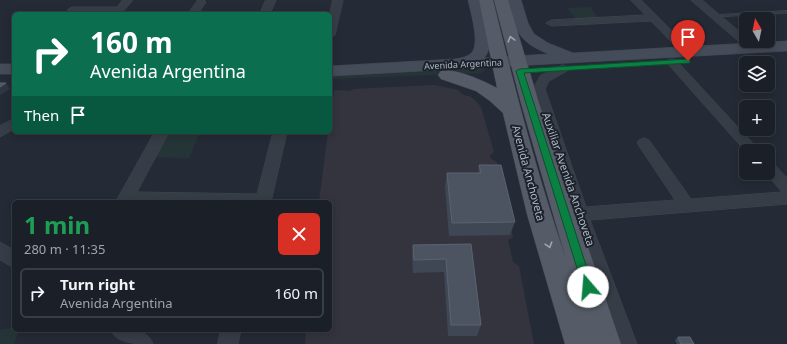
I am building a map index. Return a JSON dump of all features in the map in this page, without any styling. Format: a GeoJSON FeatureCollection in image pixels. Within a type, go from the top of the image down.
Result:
{"type":"FeatureCollection","features":[{"type":"Feature","properties":{"kind":"main road"},"geometry":{"type":"LineString","coordinates":[[452,69],[472,60],[480,53],[483,39],[475,0]]}},
{"type":"Feature","properties":{"kind":"main road","name":"Avenida Anchoveta"},"geometry":{"type":"LineString","coordinates":[[486,0],[606,344]]}},
{"type":"Feature","properties":{"kind":"main road","name":"Avenida Anchoveta"},"geometry":{"type":"LineString","coordinates":[[501,0],[510,67],[512,111],[539,214],[580,344]]}},
{"type":"Feature","properties":{"kind":"main road"},"geometry":{"type":"LineString","coordinates":[[514,0],[521,25],[527,35],[533,41],[568,63]]}},
{"type":"Feature","properties":{"kind":"main road","name":"Avenida Argentina"},"geometry":{"type":"LineString","coordinates":[[775,47],[787,46]]}},
{"type":"Feature","properties":{"kind":"main road","name":"Avenida Argentina"},"geometry":{"type":"LineString","coordinates":[[332,71],[510,67],[568,63],[686,51],[753,48]]}},
{"type":"Feature","properties":{"kind":"main road","name":"Avenida Argentina"},"geometry":{"type":"LineString","coordinates":[[568,63],[672,62],[787,55]]}},
{"type":"Feature","properties":{"kind":"main road"},"geometry":{"type":"LineString","coordinates":[[0,69],[12,69]]}},
{"type":"Feature","properties":{"kind":"main road"},"geometry":{"type":"LineString","coordinates":[[452,69],[500,98],[512,111]]}},
{"type":"Feature","properties":{"kind":"main road","name":"Avenida Argentina"},"geometry":{"type":"LineString","coordinates":[[332,80],[452,69]]}},
{"type":"Feature","properties":{"kind":"main road"},"geometry":{"type":"LineString","coordinates":[[0,80],[12,80]]}},
{"type":"Feature","properties":{"kind":"street"},"geometry":{"type":"LineString","coordinates":[[72,10],[118,12],[128,0]]}},
{"type":"Feature","properties":{"kind":"street"},"geometry":{"type":"LineString","coordinates":[[266,12],[271,0]]}},
{"type":"Feature","properties":{"kind":"street"},"geometry":{"type":"LineString","coordinates":[[332,26],[338,0]]}},
{"type":"Feature","properties":{"kind":"street"},"geometry":{"type":"LineString","coordinates":[[636,0],[686,51]]}},
{"type":"Feature","properties":{"kind":"street"},"geometry":{"type":"LineString","coordinates":[[696,0],[739,36]]}},
{"type":"Feature","properties":{"kind":"street"},"geometry":{"type":"LineString","coordinates":[[194,12],[201,2]]}},
{"type":"Feature","properties":{"kind":"street"},"geometry":{"type":"LineString","coordinates":[[551,23],[654,18]]}},
{"type":"Feature","properties":{"kind":"street"},"geometry":{"type":"LineString","coordinates":[[672,62],[748,144]]}},
{"type":"Feature","properties":{"kind":"street","name":"Auxiliar Avenida Anchoveta"},"geometry":{"type":"LineString","coordinates":[[568,63],[544,79],[539,89],[580,214],[627,344]]}},
{"type":"Feature","properties":{"kind":"street"},"geometry":{"type":"LineString","coordinates":[[0,132],[12,124]]}},
{"type":"Feature","properties":{"kind":"street"},"geometry":{"type":"LineString","coordinates":[[125,200],[161,134]]}},
{"type":"Feature","properties":{"kind":"street"},"geometry":{"type":"LineString","coordinates":[[263,200],[280,134]]}},
{"type":"Feature","properties":{"kind":"street"},"geometry":{"type":"LineString","coordinates":[[644,143],[687,206]]}},
{"type":"Feature","properties":{"kind":"street"},"geometry":{"type":"LineString","coordinates":[[775,175],[787,188]]}},
{"type":"Feature","properties":{"kind":"street"},"geometry":{"type":"LineString","coordinates":[[580,214],[787,198]]}},
{"type":"Feature","properties":{"kind":"street"},"geometry":{"type":"LineString","coordinates":[[0,250],[12,259]]}},
{"type":"Feature","properties":{"kind":"street"},"geometry":{"type":"LineString","coordinates":[[123,332],[143,344]]}},
{"type":"Feature","properties":{"kind":"street"},"geometry":{"type":"LineString","coordinates":[[228,344],[231,332]]}},
{"type":"Feature","properties":{"kind":"lane"},"geometry":{"type":"LineString","coordinates":[[715,16],[787,12]]}},
{"type":"Feature","properties":{"kind":"shaded area"},"geometry":{"type":"Polygon","coordinates":[[[590,7],[602,22],[579,23],[567,8],[590,7]]]}},
{"type":"Feature","properties":{"kind":"shaded area"},"geometry":{"type":"Polygon","coordinates":[[[484,67],[486,70],[481,73],[332,79],[332,73],[484,67]]]}},
{"type":"Feature","properties":{"kind":"shaded area"},"geometry":{"type":"Polygon","coordinates":[[[434,85],[459,90],[459,92],[466,96],[470,96],[481,107],[494,152],[490,155],[491,159],[497,162],[513,237],[508,240],[513,262],[519,266],[534,344],[305,344],[306,332],[332,332],[332,200],[319,200],[328,134],[332,134],[332,104],[334,90],[350,91],[353,89],[434,85]]]}},
{"type":"Feature","properties":{"kind":"shaded area"},"geometry":{"type":"Polygon","coordinates":[[[164,134],[199,134],[189,158],[152,157],[164,134]]]}},
{"type":"Feature","properties":{"kind":"shaded area"},"geometry":{"type":"Polygon","coordinates":[[[12,327],[12,332],[18,332],[14,344],[0,344],[0,330],[12,327]]]}},
{"type":"Feature","properties":{"kind":"building"},"geometry":{"type":"Polygon","coordinates":[[[0,83],[6,83],[0,87],[0,83]]]}},
{"type":"Feature","properties":{"kind":"building"},"geometry":{"type":"Polygon","coordinates":[[[479,165],[501,165],[515,222],[452,223],[447,173],[481,173],[479,165]]]}},
{"type":"Feature","properties":{"kind":"building"},"geometry":{"type":"Polygon","coordinates":[[[471,244],[481,325],[451,325],[446,259],[414,260],[413,245],[471,244]]]}},
{"type":"Feature","properties":{"kind":"building"},"geometry":{"type":"Polygon","coordinates":[[[678,337],[690,337],[694,344],[681,344],[678,337]]]}},
{"type":"Feature","properties":{"kind":"route"},"geometry":{"type":"LineString","coordinates":[[588,287],[520,71],[688,61]]}}]}
